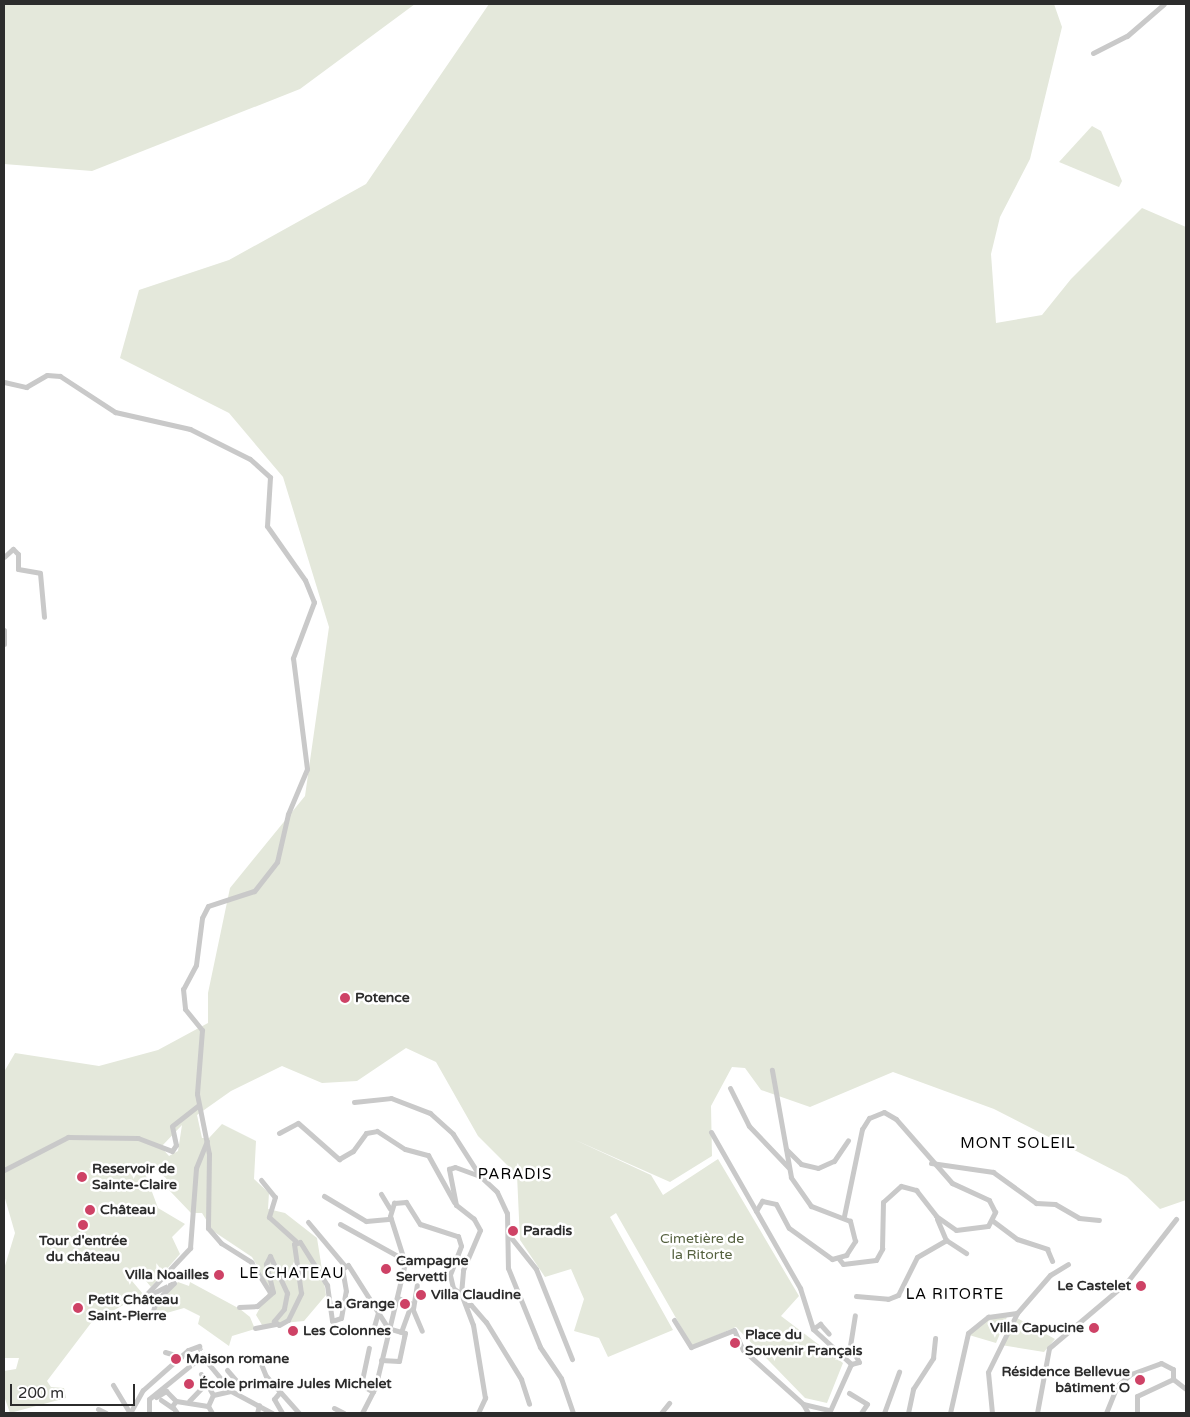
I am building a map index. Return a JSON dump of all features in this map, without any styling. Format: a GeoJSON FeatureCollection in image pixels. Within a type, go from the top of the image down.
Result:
{"type":"FeatureCollection","features":[{"type":"Feature","properties":{"kind":"street"},"geometry":{"type":"LineString","coordinates":[[1093,53],[1127,36],[1164,4]]}},
{"type":"Feature","properties":{"kind":"street"},"geometry":{"type":"LineString","coordinates":[[4,382],[26,387],[47,375],[60,376],[115,412],[190,429],[250,459],[270,477],[267,526],[305,580],[314,602],[293,658],[307,769],[288,814],[277,862],[254,891],[208,906],[202,918],[196,966],[183,989],[185,1009],[202,1030],[199,1105],[207,1141],[210,1233],[251,1262],[269,1296]]}},
{"type":"Feature","properties":{"kind":"street"},"geometry":{"type":"LineString","coordinates":[[4,558],[13,549],[18,554],[18,569],[40,573],[44,617]]}},
{"type":"Feature","properties":{"kind":"street"},"geometry":{"type":"LineString","coordinates":[[4,630],[4,644]]}},
{"type":"Feature","properties":{"kind":"street"},"geometry":{"type":"LineString","coordinates":[[772,1070],[789,1170]]}},
{"type":"Feature","properties":{"kind":"street"},"geometry":{"type":"LineString","coordinates":[[730,1088],[748,1126],[789,1170],[811,1206],[844,1216],[854,1227],[855,1241],[839,1259]]}},
{"type":"Feature","properties":{"kind":"street"},"geometry":{"type":"LineString","coordinates":[[354,1102],[391,1098],[430,1113],[453,1134],[480,1176],[503,1202],[509,1235],[508,1268],[540,1348],[562,1378],[572,1413]]}},
{"type":"Feature","properties":{"kind":"street"},"geometry":{"type":"LineString","coordinates":[[4,1170],[68,1137],[138,1138],[172,1151],[176,1145],[172,1126],[199,1105]]}},
{"type":"Feature","properties":{"kind":"street"},"geometry":{"type":"LineString","coordinates":[[844,1216],[857,1144],[875,1114],[884,1112],[896,1119],[932,1162],[960,1190],[989,1200],[995,1212],[993,1221]]}},
{"type":"Feature","properties":{"kind":"street"},"geometry":{"type":"LineString","coordinates":[[279,1133],[298,1123],[336,1159],[349,1154],[373,1131],[405,1149],[423,1152],[434,1162],[456,1205],[474,1219],[480,1230],[462,1270],[461,1294],[466,1306],[485,1398],[478,1413]]}},
{"type":"Feature","properties":{"kind":"street"},"geometry":{"type":"LineString","coordinates":[[711,1132],[800,1288],[813,1329],[851,1364]]}},
{"type":"Feature","properties":{"kind":"street"},"geometry":{"type":"LineString","coordinates":[[786,1149],[801,1164],[818,1168],[834,1161],[848,1140]]}},
{"type":"Feature","properties":{"kind":"street"},"geometry":{"type":"LineString","coordinates":[[152,1314],[156,1300],[174,1282],[155,1296],[143,1298],[190,1248],[196,1168],[207,1141]]}},
{"type":"Feature","properties":{"kind":"street"},"geometry":{"type":"LineString","coordinates":[[932,1162],[993,1172],[1036,1203],[1055,1204],[1079,1218],[1099,1220]]}},
{"type":"Feature","properties":{"kind":"street"},"geometry":{"type":"LineString","coordinates":[[456,1205],[450,1167],[480,1176]]}},
{"type":"Feature","properties":{"kind":"street"},"geometry":{"type":"LineString","coordinates":[[260,1180],[275,1197],[270,1217],[296,1241],[326,1285],[330,1318],[336,1323],[346,1291],[344,1265]]}},
{"type":"Feature","properties":{"kind":"street"},"geometry":{"type":"LineString","coordinates":[[756,1211],[762,1201],[771,1201],[781,1219],[807,1244],[839,1259],[843,1264],[876,1260],[882,1249],[883,1202],[893,1189],[901,1186],[916,1190],[936,1216],[946,1240],[966,1253]]}},
{"type":"Feature","properties":{"kind":"street"},"geometry":{"type":"LineString","coordinates":[[362,1413],[373,1392],[388,1328],[398,1298],[405,1260],[391,1219],[390,1209],[380,1194]]}},
{"type":"Feature","properties":{"kind":"street"},"geometry":{"type":"LineString","coordinates":[[324,1196],[366,1220],[391,1219]]}},
{"type":"Feature","properties":{"kind":"street"},"geometry":{"type":"LineString","coordinates":[[390,1209],[394,1203],[404,1201],[420,1224],[458,1236],[461,1246],[450,1275],[453,1288],[461,1294]]}},
{"type":"Feature","properties":{"kind":"street"},"geometry":{"type":"LineString","coordinates":[[936,1216],[965,1232],[993,1221]]}},
{"type":"Feature","properties":{"kind":"street"},"geometry":{"type":"LineString","coordinates":[[1037,1413],[1049,1348],[1127,1282],[1176,1219]]}},
{"type":"Feature","properties":{"kind":"street"},"geometry":{"type":"LineString","coordinates":[[993,1221],[1017,1239],[1047,1249],[1052,1261]]}},
{"type":"Feature","properties":{"kind":"street"},"geometry":{"type":"LineString","coordinates":[[308,1222],[344,1265],[388,1328],[403,1332]]}},
{"type":"Feature","properties":{"kind":"street"},"geometry":{"type":"LineString","coordinates":[[340,1224],[405,1260]]}},
{"type":"Feature","properties":{"kind":"street"},"geometry":{"type":"LineString","coordinates":[[509,1235],[536,1269],[572,1359]]}},
{"type":"Feature","properties":{"kind":"street"},"geometry":{"type":"LineString","coordinates":[[856,1296],[888,1300],[898,1295],[917,1257],[946,1240]]}},
{"type":"Feature","properties":{"kind":"street"},"geometry":{"type":"LineString","coordinates":[[255,1328],[288,1320],[299,1302],[302,1282],[296,1241]]}},
{"type":"Feature","properties":{"kind":"street"},"geometry":{"type":"LineString","coordinates":[[239,1307],[257,1306],[269,1296],[274,1288],[266,1258],[270,1256],[286,1293],[276,1324]]}},
{"type":"Feature","properties":{"kind":"street"},"geometry":{"type":"LineString","coordinates":[[992,1413],[988,1372],[1017,1313],[1050,1275],[1068,1264]]}},
{"type":"Feature","properties":{"kind":"street"},"geometry":{"type":"LineString","coordinates":[[381,1360],[399,1361],[403,1332],[412,1308],[416,1285]]}},
{"type":"Feature","properties":{"kind":"street"},"geometry":{"type":"LineString","coordinates":[[398,1298],[412,1308],[422,1331]]}},
{"type":"Feature","properties":{"kind":"street"},"geometry":{"type":"LineString","coordinates":[[466,1306],[471,1305],[486,1322],[521,1379],[529,1404]]}},
{"type":"Feature","properties":{"kind":"street"},"geometry":{"type":"LineString","coordinates":[[373,1330],[378,1312]]}},
{"type":"Feature","properties":{"kind":"street"},"geometry":{"type":"LineString","coordinates":[[950,1413],[968,1332],[988,1317],[1017,1313]]}},
{"type":"Feature","properties":{"kind":"street"},"geometry":{"type":"LineString","coordinates":[[851,1364],[859,1362],[850,1346],[855,1315]]}},
{"type":"Feature","properties":{"kind":"street"},"geometry":{"type":"LineString","coordinates":[[674,1320],[691,1347],[734,1330],[743,1350],[803,1404],[808,1413]]}},
{"type":"Feature","properties":{"kind":"street"},"geometry":{"type":"LineString","coordinates":[[813,1329],[820,1324],[829,1334]]}},
{"type":"Feature","properties":{"kind":"street"},"geometry":{"type":"LineString","coordinates":[[908,1413],[913,1388],[933,1358],[935,1338]]}},
{"type":"Feature","properties":{"kind":"street"},"geometry":{"type":"LineString","coordinates":[[113,1385],[130,1413],[144,1390],[181,1357],[199,1346]]}},
{"type":"Feature","properties":{"kind":"street"},"geometry":{"type":"LineString","coordinates":[[361,1385],[369,1348]]}},
{"type":"Feature","properties":{"kind":"street"},"geometry":{"type":"LineString","coordinates":[[165,1352],[181,1357]]}},
{"type":"Feature","properties":{"kind":"street"},"geometry":{"type":"LineString","coordinates":[[149,1413],[148,1406],[152,1396],[202,1354],[231,1391]]}},
{"type":"Feature","properties":{"kind":"street"},"geometry":{"type":"LineString","coordinates":[[259,1359],[263,1372],[299,1413]]}},
{"type":"Feature","properties":{"kind":"street"},"geometry":{"type":"LineString","coordinates":[[803,1404],[829,1411],[851,1364]]}},
{"type":"Feature","properties":{"kind":"street"},"geometry":{"type":"LineString","coordinates":[[1106,1413],[1117,1386],[1131,1374],[1162,1364],[1172,1369],[1173,1379],[1186,1389]]}},
{"type":"Feature","properties":{"kind":"street"},"geometry":{"type":"LineString","coordinates":[[227,1370],[241,1386]]}},
{"type":"Feature","properties":{"kind":"street"},"geometry":{"type":"LineString","coordinates":[[884,1413],[899,1372]]}},
{"type":"Feature","properties":{"kind":"street"},"geometry":{"type":"LineString","coordinates":[[202,1374],[208,1381],[213,1395],[210,1410],[205,1413]]}},
{"type":"Feature","properties":{"kind":"street"},"geometry":{"type":"LineString","coordinates":[[1137,1413],[1137,1396],[1173,1379]]}},
{"type":"Feature","properties":{"kind":"street"},"geometry":{"type":"LineString","coordinates":[[189,1401],[208,1381]]}},
{"type":"Feature","properties":{"kind":"street"},"geometry":{"type":"LineString","coordinates":[[355,1381],[373,1392]]}},
{"type":"Feature","properties":{"kind":"street"},"geometry":{"type":"LineString","coordinates":[[148,1406],[166,1391],[176,1401],[189,1401],[210,1410]]}},
{"type":"Feature","properties":{"kind":"street"},"geometry":{"type":"LineString","coordinates":[[213,1395],[231,1391],[242,1394],[272,1413]]}},
{"type":"Feature","properties":{"kind":"street"},"geometry":{"type":"LineString","coordinates":[[280,1392],[274,1399],[282,1413]]}},
{"type":"Feature","properties":{"kind":"street"},"geometry":{"type":"LineString","coordinates":[[849,1393],[867,1404],[861,1413]]}},
{"type":"Feature","properties":{"kind":"street"},"geometry":{"type":"LineString","coordinates":[[161,1400],[173,1411],[176,1401]]}},
{"type":"Feature","properties":{"kind":"street"},"geometry":{"type":"LineString","coordinates":[[661,1413],[669,1403]]}},
{"type":"Feature","properties":{"kind":"street"},"geometry":{"type":"LineString","coordinates":[[257,1413],[259,1405]]}},
{"type":"Feature","properties":{"kind":"street"},"geometry":{"type":"LineString","coordinates":[[334,1408],[344,1413]]}},
{"type":"Feature","properties":{"kind":"street"},"geometry":{"type":"LineString","coordinates":[[98,1409],[106,1413]]}},
{"type":"Feature","properties":{"kind":"green space"},"geometry":{"type":"Polygon","coordinates":[[[4,4],[415,4],[300,89],[92,171],[4,164],[4,4]]]}},
{"type":"Feature","properties":{"kind":"green space","name":"Cimetière de la Ritorte"},"geometry":{"type":"Polygon","coordinates":[[[489,4],[1054,4],[1062,27],[1030,159],[1000,217],[991,254],[996,323],[1042,315],[1071,279],[1142,208],[1186,227],[1186,1200],[1160,1209],[1127,1177],[994,1109],[893,1072],[810,1107],[761,1090],[745,1068],[732,1067],[711,1106],[712,1156],[670,1182],[573,1139],[651,1175],[663,1195],[718,1159],[799,1296],[781,1316],[843,1363],[827,1403],[805,1398],[736,1327],[692,1346],[616,1213],[610,1217],[673,1330],[608,1357],[599,1338],[574,1331],[584,1299],[571,1269],[545,1277],[520,1240],[517,1175],[478,1136],[436,1062],[406,1048],[357,1081],[322,1083],[282,1066],[231,1091],[197,1115],[202,1138],[209,1138],[222,1124],[256,1141],[254,1179],[269,1193],[268,1209],[285,1213],[317,1238],[326,1295],[304,1321],[262,1325],[256,1315],[270,1289],[252,1257],[213,1231],[202,1213],[191,1213],[169,1190],[166,1178],[149,1165],[145,1173],[158,1208],[185,1224],[172,1237],[180,1254],[151,1287],[141,1275],[132,1281],[143,1294],[91,1323],[47,1381],[51,1387],[64,1388],[66,1398],[10,1413],[4,1396],[4,1371],[16,1369],[19,1358],[4,1358],[4,1269],[15,1233],[4,1195],[4,1072],[15,1053],[99,1066],[158,1050],[208,1023],[208,993],[230,888],[305,796],[329,627],[283,477],[229,413],[120,358],[139,290],[229,260],[366,184],[489,4]],[[182,1125],[161,1147],[169,1156],[178,1151],[182,1125]]]}},
{"type":"Feature","properties":{"kind":"green space"},"geometry":{"type":"Polygon","coordinates":[[[1092,126],[1101,131],[1122,181],[1119,187],[1059,162],[1092,126]]]}},
{"type":"Feature","properties":{"kind":"green space"},"geometry":{"type":"Polygon","coordinates":[[[178,1282],[189,1286],[190,1282],[240,1309],[250,1317],[255,1329],[232,1336],[229,1346],[198,1324],[200,1316],[184,1308],[156,1316],[157,1301],[178,1282]]]}},
{"type":"Feature","properties":{"kind":"green space"},"geometry":{"type":"Polygon","coordinates":[[[1007,1317],[996,1343],[969,1335],[988,1319],[1007,1317]]]}},
{"type":"Feature","properties":{"kind":"green space"},"geometry":{"type":"Polygon","coordinates":[[[1017,1318],[1055,1339],[1044,1352],[1001,1345],[1017,1318]]]}},
{"type":"Feature","properties":{"kind":"tunnel"},"geometry":{"type":"LineString","coordinates":[[199,1346],[202,1353]]}},
{"type":"Feature","properties":{"kind":"place","name":"Potence"},"geometry":{"type":"Point","coordinates":[345,998]}},
{"type":"Feature","properties":{"kind":"place","name":"Reservoir de Sainte-Claire"},"geometry":{"type":"Point","coordinates":[82,1177]}},
{"type":"Feature","properties":{"kind":"place","name":"Château"},"geometry":{"type":"Point","coordinates":[90,1210]}},
{"type":"Feature","properties":{"kind":"place","name":"Tour d'entrée du château"},"geometry":{"type":"Point","coordinates":[83,1225]}},
{"type":"Feature","properties":{"kind":"place","name":"Paradis"},"geometry":{"type":"Point","coordinates":[513,1231]}},
{"type":"Feature","properties":{"kind":"place","name":"Campagne Servetti"},"geometry":{"type":"Point","coordinates":[386,1269]}},
{"type":"Feature","properties":{"kind":"place","name":"Villa Noailles"},"geometry":{"type":"Point","coordinates":[219,1275]}},
{"type":"Feature","properties":{"kind":"place","name":"Le Castelet"},"geometry":{"type":"Point","coordinates":[1141,1286]}},
{"type":"Feature","properties":{"kind":"place","name":"Villa Claudine"},"geometry":{"type":"Point","coordinates":[421,1295]}},
{"type":"Feature","properties":{"kind":"place","name":"La Grange"},"geometry":{"type":"Point","coordinates":[405,1304]}},
{"type":"Feature","properties":{"kind":"place","name":"Petit Château Saint-Pierre"},"geometry":{"type":"Point","coordinates":[78,1308]}},
{"type":"Feature","properties":{"kind":"place","name":"Villa Capucine"},"geometry":{"type":"Point","coordinates":[1094,1328]}},
{"type":"Feature","properties":{"kind":"place","name":"Les Colonnes"},"geometry":{"type":"Point","coordinates":[293,1331]}},
{"type":"Feature","properties":{"kind":"place","name":"Place du Souvenir Français"},"geometry":{"type":"Point","coordinates":[735,1343]}},
{"type":"Feature","properties":{"kind":"place","name":"Maison romane"},"geometry":{"type":"Point","coordinates":[176,1359]}},
{"type":"Feature","properties":{"kind":"place","name":"Résidence Bellevue bâtiment O"},"geometry":{"type":"Point","coordinates":[1140,1380]}},
{"type":"Feature","properties":{"kind":"place","name":"École primaire Jules Michelet"},"geometry":{"type":"Point","coordinates":[189,1384]}},
{"type":"Feature","properties":{"kind":"district","name":"MONT SOLEIL"},"geometry":{"type":"Point","coordinates":[1018,1144]}},
{"type":"Feature","properties":{"kind":"district","name":"PARADIS"},"geometry":{"type":"Point","coordinates":[515,1175]}},
{"type":"Feature","properties":{"kind":"district","name":"LE CHATEAU"},"geometry":{"type":"Point","coordinates":[292,1274]}},
{"type":"Feature","properties":{"kind":"district","name":"LA RITORTE"},"geometry":{"type":"Point","coordinates":[955,1295]}}]}
